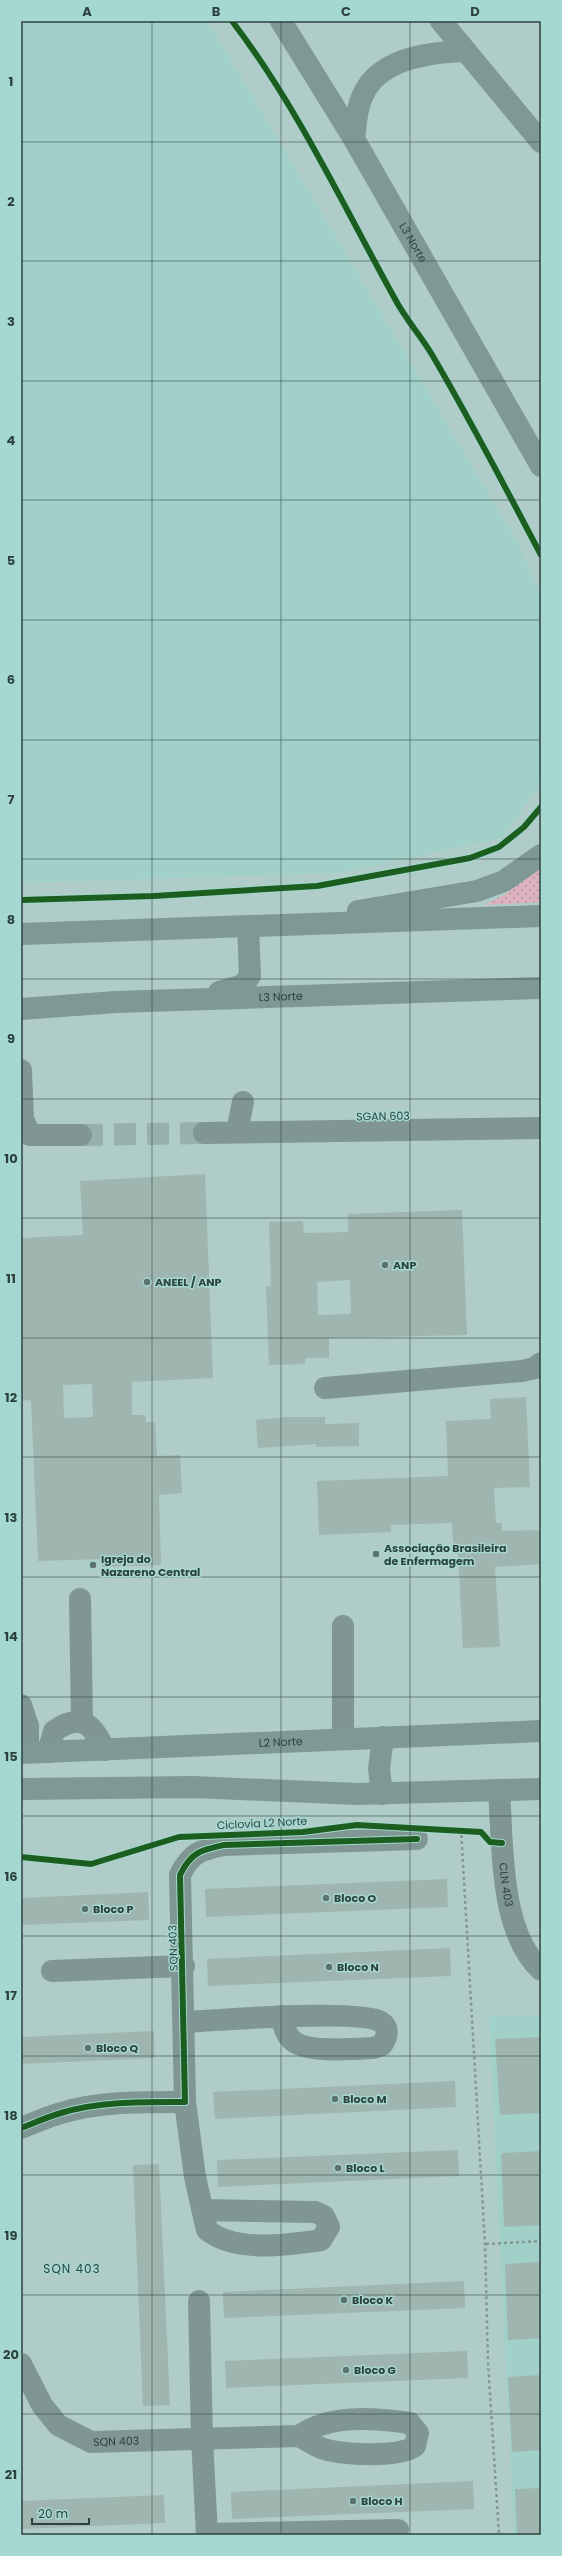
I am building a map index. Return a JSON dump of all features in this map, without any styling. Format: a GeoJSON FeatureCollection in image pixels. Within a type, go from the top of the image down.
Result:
{"type":"FeatureCollection","features":[{"type":"Feature","properties":{"kind":"main road","name":"L3 Norte"},"geometry":{"type":"LineString","coordinates":[[281,21],[354,139],[541,466]]}},
{"type":"Feature","properties":{"kind":"main road"},"geometry":{"type":"LineString","coordinates":[[440,21],[541,142]]}},
{"type":"Feature","properties":{"kind":"main road"},"geometry":{"type":"LineString","coordinates":[[354,139],[358,109],[366,88],[376,77],[399,62],[436,52],[466,51]]}},
{"type":"Feature","properties":{"kind":"main road"},"geometry":{"type":"LineString","coordinates":[[299,925],[356,911],[477,891],[504,881],[541,855]]}},
{"type":"Feature","properties":{"kind":"main road"},"geometry":{"type":"LineString","coordinates":[[21,934],[541,916]]}},
{"type":"Feature","properties":{"kind":"main road"},"geometry":{"type":"LineString","coordinates":[[192,1000],[244,985],[250,976],[248,926]]}},
{"type":"Feature","properties":{"kind":"main road","name":"L3 Norte"},"geometry":{"type":"LineString","coordinates":[[21,1009],[116,1002],[541,988]]}},
{"type":"Feature","properties":{"kind":"main road","name":"L2 Norte"},"geometry":{"type":"LineString","coordinates":[[32,1752],[541,1731]]}},
{"type":"Feature","properties":{"kind":"main road"},"geometry":{"type":"LineString","coordinates":[[382,1794],[379,1769],[383,1737]]}},
{"type":"Feature","properties":{"kind":"main road"},"geometry":{"type":"LineString","coordinates":[[21,1789],[193,1787],[382,1794],[541,1789]]}},
{"type":"Feature","properties":{"kind":"street"},"geometry":{"type":"LineString","coordinates":[[22,1073],[23,1119],[30,1135],[81,1136]]}},
{"type":"Feature","properties":{"kind":"street","name":"SGAN 603"},"geometry":{"type":"LineString","coordinates":[[204,1133],[240,1117],[541,1114]]}},
{"type":"Feature","properties":{"kind":"street","name":"SGAN 603"},"geometry":{"type":"LineString","coordinates":[[240,1117],[541,1128]]}},
{"type":"Feature","properties":{"kind":"street"},"geometry":{"type":"LineString","coordinates":[[325,1388],[522,1371],[535,1368],[541,1363]]}},
{"type":"Feature","properties":{"kind":"street"},"geometry":{"type":"LineString","coordinates":[[80,1599],[82,1722]]}},
{"type":"Feature","properties":{"kind":"street"},"geometry":{"type":"LineString","coordinates":[[343,1626],[343,1739]]}},
{"type":"Feature","properties":{"kind":"street"},"geometry":{"type":"LineString","coordinates":[[21,1705],[28,1726],[32,1752]]}},
{"type":"Feature","properties":{"kind":"street"},"geometry":{"type":"LineString","coordinates":[[32,1752],[54,1731],[66,1723],[82,1722],[94,1729],[105,1750]]}},
{"type":"Feature","properties":{"kind":"street","name":"CLN 403"},"geometry":{"type":"LineString","coordinates":[[499,1791],[509,1907],[518,1938],[532,1962],[541,1970]]}},
{"type":"Feature","properties":{"kind":"street","name":"SQN 403"},"geometry":{"type":"LineString","coordinates":[[202,2210],[277,2210],[315,2212],[324,2216],[329,2228],[321,2240],[300,2243],[255,2245],[222,2240],[207,2230],[202,2210],[195,2177],[185,2102],[184,1966],[180,1875],[187,1860],[202,1850],[224,1844],[417,1839]]}},
{"type":"Feature","properties":{"kind":"street","name":"SQN 403"},"geometry":{"type":"LineString","coordinates":[[52,1971],[184,1966]]}},
{"type":"Feature","properties":{"kind":"street"},"geometry":{"type":"LineString","coordinates":[[185,2022],[281,2016],[366,2018],[377,2019],[386,2027],[388,2033],[382,2045],[357,2049],[312,2048],[294,2042],[287,2035],[281,2016]]}},
{"type":"Feature","properties":{"kind":"street"},"geometry":{"type":"LineString","coordinates":[[21,2128],[61,2113],[86,2107],[126,2102],[185,2102]]}},
{"type":"Feature","properties":{"kind":"street"},"geometry":{"type":"LineString","coordinates":[[199,2301],[202,2439],[207,2534],[398,2530]]}},
{"type":"Feature","properties":{"kind":"street","name":"SQN 403"},"geometry":{"type":"LineString","coordinates":[[21,2364],[42,2405],[58,2425],[77,2437],[91,2442],[299,2436],[324,2423],[388,2420],[410,2423],[418,2433],[415,2446],[400,2452],[347,2453],[322,2448],[299,2436]]}},
{"type":"Feature","properties":{"kind":"path"},"geometry":{"type":"LineString","coordinates":[[453,1829],[464,1830],[485,2244],[488,2362],[499,2535]]}},
{"type":"Feature","properties":{"kind":"path"},"geometry":{"type":"LineString","coordinates":[[485,2244],[541,2241]]}},
{"type":"Feature","properties":{"kind":"shaded area"},"geometry":{"type":"Polygon","coordinates":[[[21,21],[208,21],[518,543],[541,595],[541,776],[537,789],[502,838],[338,873],[21,883],[21,21]]]}},
{"type":"Feature","properties":{"kind":"shaded area"},"geometry":{"type":"Polygon","coordinates":[[[541,867],[541,902],[484,905],[506,894],[541,867]]]}},
{"type":"Feature","properties":{"kind":"shaded area"},"geometry":{"type":"Polygon","coordinates":[[[541,2015],[541,2535],[514,2535],[489,2016],[541,2015]]]}},
{"type":"Feature","properties":{"kind":"building"},"geometry":{"type":"Polygon","coordinates":[[[205,1174],[213,1378],[132,1382],[132,1415],[145,1415],[146,1422],[155,1422],[157,1456],[180,1455],[182,1493],[159,1495],[161,1565],[102,1567],[102,1559],[38,1561],[31,1400],[21,1401],[21,1238],[83,1235],[80,1181],[205,1174]],[[92,1384],[63,1385],[64,1418],[93,1417],[92,1384]]]}},
{"type":"Feature","properties":{"kind":"building","name":"ANP"},"geometry":{"type":"Polygon","coordinates":[[[462,1210],[467,1335],[329,1338],[329,1358],[305,1358],[305,1364],[269,1365],[266,1286],[271,1286],[269,1222],[303,1221],[304,1233],[348,1232],[348,1214],[462,1210]],[[350,1280],[317,1282],[318,1315],[351,1314],[350,1280]]]}},
{"type":"Feature","properties":{"kind":"building"},"geometry":{"type":"Polygon","coordinates":[[[526,1397],[530,1487],[494,1488],[496,1523],[502,1523],[502,1531],[541,1530],[541,1564],[495,1567],[500,1647],[463,1648],[458,1554],[454,1554],[452,1523],[391,1525],[391,1532],[319,1535],[317,1481],[448,1476],[446,1421],[491,1419],[490,1399],[526,1397]]]}},
{"type":"Feature","properties":{"kind":"building"},"geometry":{"type":"Polygon","coordinates":[[[287,1417],[325,1417],[325,1424],[359,1423],[359,1446],[316,1447],[316,1444],[258,1448],[256,1420],[287,1417]]]}},
{"type":"Feature","properties":{"kind":"building","name":"Bloco O"},"geometry":{"type":"Polygon","coordinates":[[[447,1879],[448,1907],[206,1917],[205,1889],[447,1879]]]}},
{"type":"Feature","properties":{"kind":"building","name":"Bloco P"},"geometry":{"type":"Polygon","coordinates":[[[148,1892],[149,1920],[21,1925],[21,1898],[148,1892]]]}},
{"type":"Feature","properties":{"kind":"building","name":"Bloco N"},"geometry":{"type":"Polygon","coordinates":[[[450,1948],[451,1976],[208,1986],[207,1959],[450,1948]]]}},
{"type":"Feature","properties":{"kind":"building","name":"Bloco Q"},"geometry":{"type":"Polygon","coordinates":[[[154,2031],[155,2058],[21,2064],[21,2037],[154,2031]]]}},
{"type":"Feature","properties":{"kind":"building"},"geometry":{"type":"Polygon","coordinates":[[[541,2037],[541,2113],[500,2115],[495,2039],[541,2037]]]}},
{"type":"Feature","properties":{"kind":"building","name":"Bloco M"},"geometry":{"type":"Polygon","coordinates":[[[455,2081],[456,2107],[215,2119],[213,2092],[455,2081]]]}},
{"type":"Feature","properties":{"kind":"building","name":"Bloco L"},"geometry":{"type":"Polygon","coordinates":[[[458,2150],[459,2176],[218,2187],[217,2160],[458,2150]]]}},
{"type":"Feature","properties":{"kind":"building"},"geometry":{"type":"Polygon","coordinates":[[[541,2151],[541,2225],[504,2227],[501,2153],[541,2151]]]}},
{"type":"Feature","properties":{"kind":"building"},"geometry":{"type":"Polygon","coordinates":[[[159,2164],[170,2405],[143,2406],[133,2165],[159,2164]]]}},
{"type":"Feature","properties":{"kind":"building"},"geometry":{"type":"Polygon","coordinates":[[[541,2262],[541,2338],[508,2340],[505,2264],[541,2262]]]}},
{"type":"Feature","properties":{"kind":"building","name":"Bloco K"},"geometry":{"type":"Polygon","coordinates":[[[464,2281],[465,2308],[224,2318],[223,2292],[464,2281]]]}},
{"type":"Feature","properties":{"kind":"building","name":"Bloco G"},"geometry":{"type":"Polygon","coordinates":[[[467,2351],[468,2378],[226,2388],[225,2361],[467,2351]]]}},
{"type":"Feature","properties":{"kind":"building"},"geometry":{"type":"Polygon","coordinates":[[[541,2375],[541,2450],[512,2452],[508,2377],[541,2375]]]}},
{"type":"Feature","properties":{"kind":"building","name":"Bloco H"},"geometry":{"type":"Polygon","coordinates":[[[473,2481],[474,2509],[232,2519],[231,2492],[473,2481]]]}},
{"type":"Feature","properties":{"kind":"building"},"geometry":{"type":"Polygon","coordinates":[[[541,2488],[541,2535],[517,2535],[515,2489],[541,2488]]]}},
{"type":"Feature","properties":{"kind":"building"},"geometry":{"type":"Polygon","coordinates":[[[164,2495],[165,2523],[21,2529],[21,2501],[164,2495]]]}},
{"type":"Feature","properties":{"kind":"tunnel"},"geometry":{"type":"LineString","coordinates":[[81,1135],[204,1133]]}},
{"type":"Feature","properties":{"kind":"cycle path"},"geometry":{"type":"LineString","coordinates":[[232,21],[256,53],[278,87],[399,306],[431,353],[460,403],[541,555]]}},
{"type":"Feature","properties":{"kind":"cycle path"},"geometry":{"type":"LineString","coordinates":[[21,900],[154,896],[317,886],[470,858],[499,847],[524,827],[541,807]]}},
{"type":"Feature","properties":{"kind":"cycle path","name":"Ciclovia L2 Norte"},"geometry":{"type":"LineString","coordinates":[[21,1857],[91,1864],[179,1837],[303,1832],[357,1825],[481,1832],[490,1842],[502,1843]]}},
{"type":"Feature","properties":{"kind":"cycle path"},"geometry":{"type":"LineString","coordinates":[[21,2128],[46,2118],[91,2106],[123,2103],[185,2102],[180,1875],[188,1861],[198,1853],[224,1845],[417,1839]]}},
{"type":"Feature","properties":{"kind":"place","name":"ANP"},"geometry":{"type":"Point","coordinates":[385,1265]}},
{"type":"Feature","properties":{"kind":"place","name":"ANEEL / ANP"},"geometry":{"type":"Point","coordinates":[147,1282]}},
{"type":"Feature","properties":{"kind":"place","name":"Associação Brasileira de Enfermagem"},"geometry":{"type":"Point","coordinates":[376,1554]}},
{"type":"Feature","properties":{"kind":"place","name":"Igreja do Nazareno Central"},"geometry":{"type":"Point","coordinates":[93,1565]}},
{"type":"Feature","properties":{"kind":"place","name":"Bloco O"},"geometry":{"type":"Point","coordinates":[326,1898]}},
{"type":"Feature","properties":{"kind":"place","name":"Bloco P"},"geometry":{"type":"Point","coordinates":[85,1909]}},
{"type":"Feature","properties":{"kind":"place","name":"Bloco N"},"geometry":{"type":"Point","coordinates":[329,1967]}},
{"type":"Feature","properties":{"kind":"place","name":"Bloco Q"},"geometry":{"type":"Point","coordinates":[88,2048]}},
{"type":"Feature","properties":{"kind":"place","name":"Bloco M"},"geometry":{"type":"Point","coordinates":[335,2099]}},
{"type":"Feature","properties":{"kind":"place","name":"Bloco L"},"geometry":{"type":"Point","coordinates":[338,2168]}},
{"type":"Feature","properties":{"kind":"place","name":"Bloco K"},"geometry":{"type":"Point","coordinates":[344,2300]}},
{"type":"Feature","properties":{"kind":"place","name":"Bloco G"},"geometry":{"type":"Point","coordinates":[346,2370]}},
{"type":"Feature","properties":{"kind":"place","name":"Bloco H"},"geometry":{"type":"Point","coordinates":[353,2501]}},
{"type":"Feature","properties":{"kind":"district","name":"SQN 403"},"geometry":{"type":"Point","coordinates":[72,2269]}}]}
